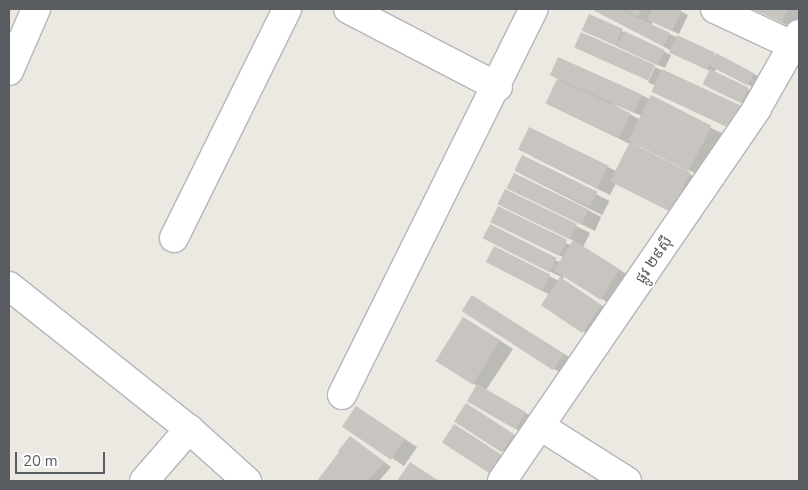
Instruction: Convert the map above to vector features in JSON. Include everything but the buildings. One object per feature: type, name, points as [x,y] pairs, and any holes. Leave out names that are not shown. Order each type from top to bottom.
[{"type":"street","points":[[9,70],[36,9]]},
{"type":"street","points":[[174,238],[287,9]]},
{"type":"street","points":[[348,9],[498,87]]},
{"type":"street","points":[[342,395],[498,87],[534,9]]},
{"type":"street","points":[[715,9],[796,40]]},
{"type":"street","name":"ផ្លូវ ២៩ស៊ី","points":[[502,481],[757,108],[796,40]]},
{"type":"street","points":[[9,286],[189,429],[247,481]]},
{"type":"street","points":[[540,426],[627,481]]},
{"type":"street","points":[[144,481],[189,429]]}]
